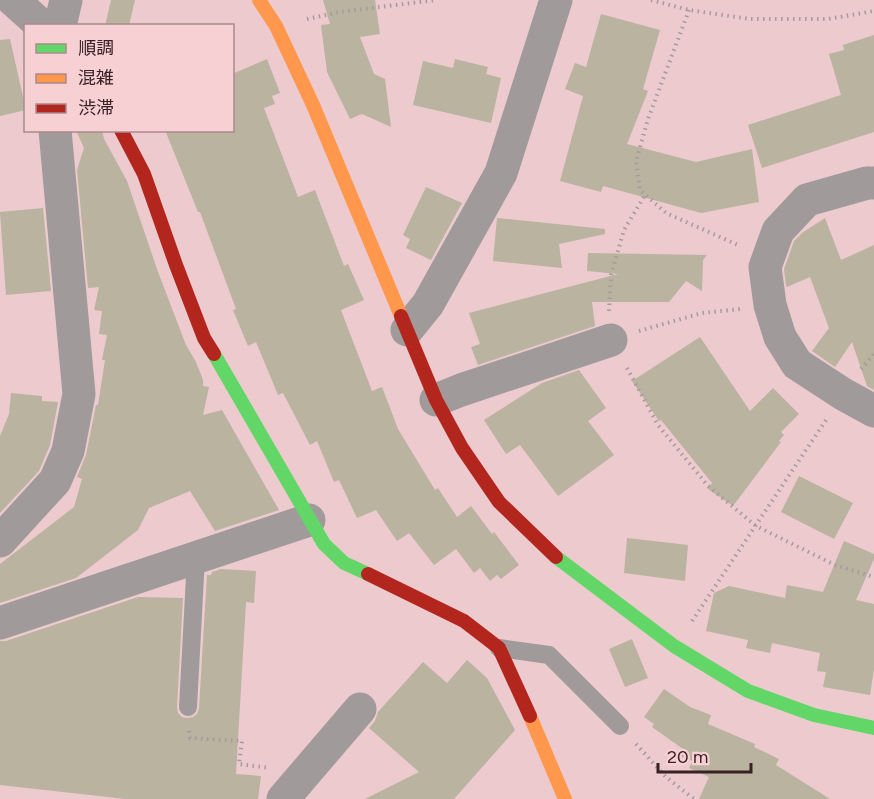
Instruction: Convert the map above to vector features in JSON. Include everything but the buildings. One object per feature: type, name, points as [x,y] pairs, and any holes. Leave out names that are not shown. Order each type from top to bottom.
[{"type":"street","points":[[13,0],[40,24]]},
{"type":"street","points":[[60,24],[66,0]]},
{"type":"street","points":[[259,0],[276,26],[313,105],[436,399],[462,448],[499,502],[562,563],[674,646],[748,692],[814,716],[874,728]]},
{"type":"street","points":[[406,330],[428,304],[501,173],[556,0]]},
{"type":"street","points":[[0,541],[56,481],[68,451],[79,394],[55,132]]},
{"type":"street","points":[[122,132],[144,174],[204,338],[324,544],[344,563],[464,621],[499,648],[519,689],[565,799]]},
{"type":"street","points":[[874,183],[807,200],[778,231],[765,267],[770,305],[780,337],[797,364],[874,411]]},
{"type":"street","points":[[436,399],[611,339]]},
{"type":"street","points":[[0,623],[309,520]]},
{"type":"street","points":[[283,799],[360,708]]},
{"type":"lane","points":[[188,707],[196,558]]},
{"type":"lane","points":[[499,648],[549,655],[620,726]]},
{"type":"path","points":[[276,26],[340,12],[436,0]]},
{"type":"path","points":[[651,0],[689,10],[761,19],[828,19],[874,11]]},
{"type":"path","points":[[689,10],[648,119],[636,161],[640,190],[666,213],[768,258]]},
{"type":"path","points":[[645,195],[624,230],[612,274],[608,313],[611,339],[658,425],[708,486],[756,526],[835,565],[874,577]]},
{"type":"path","points":[[611,339],[702,313],[770,305]]},
{"type":"path","points":[[674,646],[843,394],[874,354]]},
{"type":"path","points":[[188,707],[190,738],[242,741],[239,764],[306,772]]},
{"type":"path","points":[[620,726],[666,777],[694,799]]},
{"type":"traffic: fast","points":[[214,354],[324,544],[344,563],[368,574]]},
{"type":"traffic: fast","points":[[556,557],[674,646],[748,691],[814,715],[874,728]]},
{"type":"traffic: slow","points":[[259,0],[276,26],[313,105],[401,316]]},
{"type":"traffic: slow","points":[[530,716],[565,799]]},
{"type":"traffic: jam","points":[[122,132],[144,174],[204,338],[214,354]]},
{"type":"traffic: jam","points":[[401,316],[436,400],[462,448],[499,502],[556,557]]},
{"type":"traffic: jam","points":[[368,574],[464,621],[499,648],[530,716]]}]
